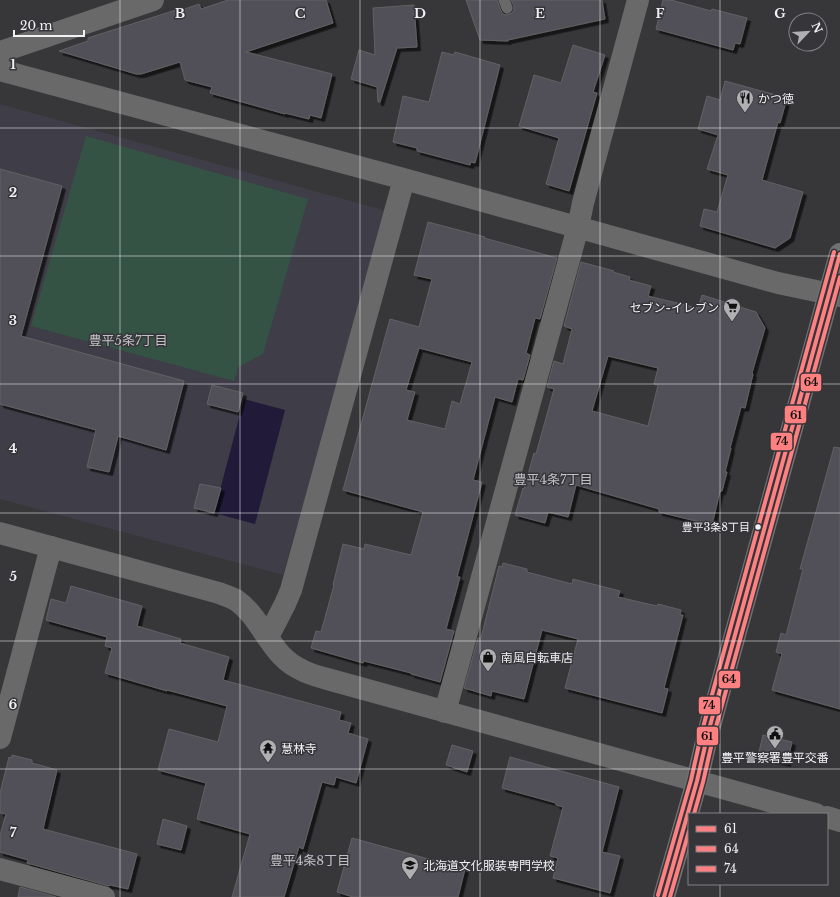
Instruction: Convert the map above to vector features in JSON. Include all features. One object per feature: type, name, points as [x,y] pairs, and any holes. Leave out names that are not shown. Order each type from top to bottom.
[{"type":"highway","points":[[664,897],[697,781],[708,733],[835,295],[840,254]]},
{"type":"street","points":[[0,52],[153,0]]},
{"type":"street","points":[[444,712],[578,227],[583,203],[638,0]]},
{"type":"street","points":[[0,70],[578,227],[778,283],[835,295]]},
{"type":"street","points":[[268,637],[291,590],[404,180]]},
{"type":"street","points":[[0,533],[224,595],[235,600],[248,610],[281,655],[305,672],[444,712],[812,813]]},
{"type":"street","points":[[0,738],[51,547]]},
{"type":"street","points":[[828,817],[840,821]]},
{"type":"street","points":[[0,869],[104,897]]},
{"type":"shaded area","points":[[0,104],[387,211],[283,575],[0,499]]},
{"type":"shaded area","points":[[244,399],[285,410],[255,524],[214,513]]},
{"type":"green space","points":[[86,136],[308,199],[263,354],[238,367],[234,381],[31,326]]},
{"type":"building","points":[[228,0],[326,0],[333,23],[246,52],[332,74],[321,118],[310,115],[309,119],[285,114],[210,93],[212,87],[185,80],[180,62],[141,74],[136,74],[59,51],[88,41],[88,38],[179,9],[179,11],[199,4],[201,9]]},
{"type":"building","points":[[466,0],[497,0],[501,11],[506,15],[512,13],[514,10],[511,0],[602,0],[605,19],[508,41],[480,40]]},
{"type":"building","points":[[663,0],[671,0],[711,11],[712,9],[747,18],[740,44],[735,43],[733,50],[656,29]]},
{"type":"building","points":[[414,5],[417,47],[397,48],[380,102],[378,102],[377,87],[351,79],[359,50],[375,55],[373,8]]},
{"type":"building","points":[[573,45],[605,55],[593,92],[597,93],[569,191],[546,184],[559,138],[519,126],[534,75],[561,83]]},
{"type":"building","points":[[442,52],[454,55],[455,52],[500,65],[475,163],[471,162],[470,165],[417,151],[417,148],[393,142],[403,96],[429,102]]},
{"type":"building","points":[[725,81],[787,98],[780,123],[778,122],[762,180],[803,192],[790,238],[775,248],[700,226],[704,209],[717,212],[728,175],[707,169],[718,135],[698,129],[707,96],[720,100]]},
{"type":"building","points":[[0,169],[62,186],[21,336],[184,381],[166,450],[118,436],[109,472],[87,467],[96,430],[0,404]]},
{"type":"building","points":[[428,222],[557,258],[540,319],[535,318],[526,353],[530,355],[523,380],[518,379],[512,402],[495,397],[473,480],[482,482],[457,577],[460,577],[446,629],[454,631],[440,682],[411,673],[364,661],[363,663],[311,648],[316,631],[321,632],[334,585],[343,544],[364,549],[365,544],[411,555],[423,512],[343,490],[390,319],[419,327],[432,279],[414,275]],"holes":[[[419,348],[472,362],[460,404],[452,401],[445,429],[407,420],[415,392],[406,390]]]},
{"type":"building","points":[[581,262],[614,271],[613,272],[630,277],[629,280],[651,286],[648,296],[698,308],[702,295],[756,312],[765,328],[752,373],[745,408],[741,407],[730,448],[725,472],[727,472],[722,491],[720,491],[712,525],[659,512],[659,509],[576,485],[568,517],[548,512],[545,523],[515,515],[534,453],[536,454],[554,389],[547,387],[554,361],[563,364],[572,329],[564,326]],"holes":[[[608,356],[658,368],[654,384],[658,385],[648,426],[592,411]]]},
{"type":"building","points":[[212,385],[243,393],[238,412],[207,404]]},
{"type":"building","points":[[834,447],[840,448],[840,709],[772,690],[782,654],[776,652],[781,633],[786,635],[803,569],[800,569]]},
{"type":"building","points":[[200,484],[221,488],[214,513],[194,508]]},
{"type":"building","points":[[503,563],[527,569],[527,572],[572,584],[573,579],[620,591],[618,597],[657,606],[658,604],[681,610],[680,615],[683,615],[664,688],[668,689],[662,713],[565,688],[578,639],[542,630],[524,699],[492,691],[491,696],[464,688],[478,638],[481,638],[499,566],[502,567]]},
{"type":"building","points":[[71,586],[142,606],[137,626],[181,639],[180,643],[229,657],[223,680],[341,712],[339,720],[351,723],[348,733],[368,739],[356,783],[336,777],[334,785],[322,782],[303,849],[299,847],[284,897],[232,897],[250,834],[197,819],[206,783],[158,770],[169,729],[218,742],[227,706],[105,673],[112,648],[105,646],[107,637],[46,620],[51,599],[66,603]]},
{"type":"building","name":"豊平警察署豊平交番","points":[[763,735],[792,742],[787,763],[758,756]]},
{"type":"building","points":[[452,745],[473,751],[467,772],[446,765]]},
{"type":"building","points":[[12,755],[32,760],[32,763],[57,770],[43,829],[137,854],[128,889],[109,886],[27,863],[28,860],[0,852],[0,835],[6,814],[0,813],[0,793],[9,757],[12,758]]},
{"type":"building","points":[[510,757],[619,787],[602,852],[620,856],[610,893],[553,878],[558,858],[550,856],[563,807],[556,805],[556,803],[502,788]]},
{"type":"building","points":[[163,819],[187,826],[181,850],[157,844]]},
{"type":"building","points":[[352,838],[465,869],[458,897],[353,897],[337,892]]},
{"type":"building","points":[[20,887],[56,897],[18,897]]},
{"type":"transit line","name":"74","points":[[658,895],[691,780],[702,731],[834,252]]},
{"type":"transit line","name":"61","points":[[664,897],[697,781],[708,733],[840,254]]},
{"type":"transit line","name":"64","points":[[694,813],[714,734],[840,277]]},
{"type":"transit line","name":"64","points":[[670,897],[688,834]]},
{"type":"place","name":"かつ徳","points":[[745,113]]},
{"type":"place","name":"セブン-イレブン","points":[[732,322]]},
{"type":"place","name":"豊平3条8丁目","points":[[758,527]]},
{"type":"place","name":"南風自転車店","points":[[488,672]]},
{"type":"place","name":"豊平警察署豊平交番","points":[[775,749]]},
{"type":"place","name":"慧林寺","points":[[268,763]]},
{"type":"place","name":"北海道文化服装専門学校","points":[[410,880]]},
{"type":"district","name":"豊平5条7丁目","points":[[128,340]]},
{"type":"district","name":"豊平4条7丁目","points":[[553,479]]},
{"type":"district","name":"豊平4条8丁目","points":[[310,860]]}]
